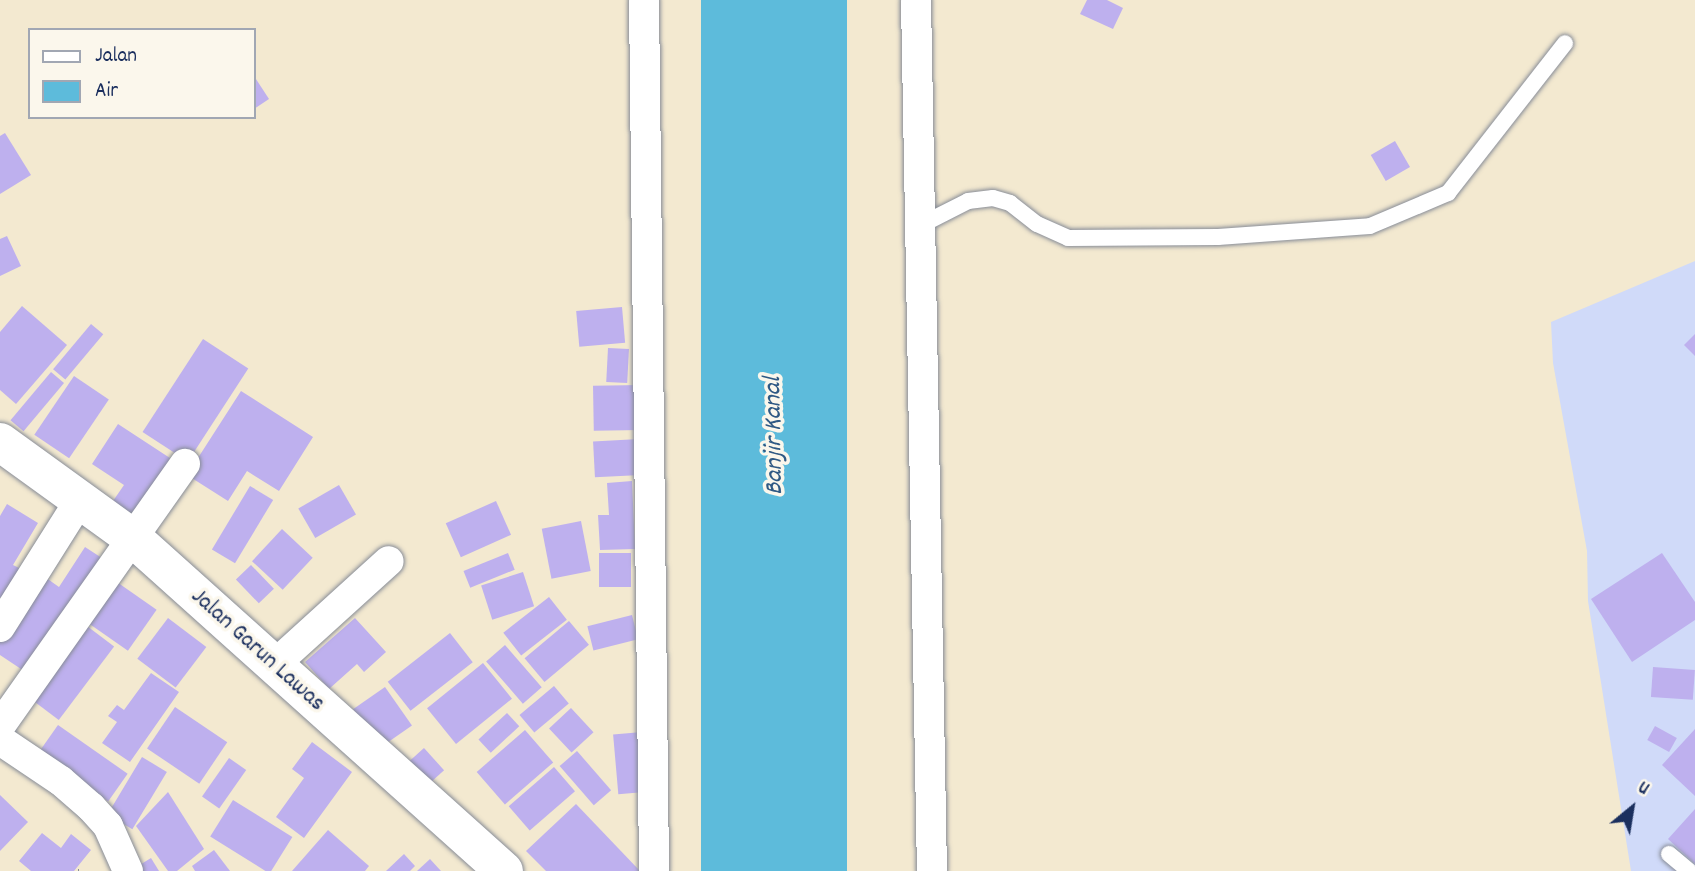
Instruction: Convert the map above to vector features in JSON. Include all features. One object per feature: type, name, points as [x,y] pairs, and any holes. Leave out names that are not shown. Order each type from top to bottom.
[{"type":"main road","name":"Jalan Garun Lawas","points":[[0,442],[134,539],[504,871]]},
{"type":"street","points":[[644,0],[654,871]]},
{"type":"street","points":[[916,0],[932,871]]},
{"type":"street","points":[[0,726],[185,464]]},
{"type":"street","points":[[0,626],[80,500]]},
{"type":"street","points":[[273,666],[389,561]]},
{"type":"street","points":[[0,740],[61,781],[91,807],[108,826],[128,871]]},
{"type":"lane","points":[[919,226],[968,201],[993,198],[1010,203],[1037,224],[1068,238],[1217,237],[1370,226],[1448,193],[1565,43]]},
{"type":"lane","points":[[1669,854],[1689,871]]},
{"type":"shaded area","points":[[1695,261],[1695,871],[1631,871],[1588,601],[1587,551],[1553,363],[1551,322]]},
{"type":"water","name":"Banjir Kanal","points":[[701,0],[847,0],[847,871],[701,871]]},
{"type":"building","points":[[1087,0],[1107,0],[1123,8],[1113,29],[1080,14]]},
{"type":"building","points":[[256,79],[269,99],[256,108]]},
{"type":"building","points":[[5,133],[31,175],[0,194],[0,136]]},
{"type":"building","points":[[1395,141],[1410,167],[1386,181],[1371,155]]},
{"type":"building","points":[[7,236],[21,266],[0,276],[0,239]]},
{"type":"building","points":[[22,306],[67,345],[16,404],[0,390],[0,332]]},
{"type":"building","points":[[622,307],[625,343],[579,347],[576,311]]},
{"type":"building","points":[[91,324],[103,334],[65,379],[53,369]]},
{"type":"building","points":[[1695,334],[1695,356],[1684,345]]},
{"type":"building","points":[[203,339],[248,368],[188,462],[143,432]]},
{"type":"building","points":[[608,348],[629,349],[627,383],[606,382]]},
{"type":"building","points":[[51,372],[64,383],[24,431],[11,420]]},
{"type":"building","points":[[74,376],[109,399],[69,458],[34,435]]},
{"type":"building","points":[[641,385],[642,430],[594,431],[593,386]]},
{"type":"building","points":[[241,391],[313,437],[279,491],[247,471],[228,501],[187,475]]},
{"type":"building","points":[[118,424],[173,460],[135,516],[113,501],[124,485],[92,464]]},
{"type":"building","points":[[639,439],[641,475],[595,477],[593,441]]},
{"type":"building","points":[[632,481],[635,549],[600,550],[598,515],[609,515],[607,483]]},
{"type":"building","points":[[339,485],[356,514],[315,538],[298,508]]},
{"type":"building","points":[[250,486],[273,500],[235,563],[212,549]]},
{"type":"building","points":[[496,501],[511,535],[461,557],[446,523]]},
{"type":"building","points":[[7,504],[38,523],[13,565],[21,569],[4,599],[0,597],[0,516]]},
{"type":"building","points":[[581,521],[591,571],[551,579],[542,529]]},
{"type":"building","points":[[282,529],[313,558],[283,590],[252,561]]},
{"type":"building","points":[[85,547],[108,562],[33,677],[0,655],[0,639],[42,575],[59,587]]},
{"type":"building","points":[[508,553],[515,570],[470,588],[463,571]]},
{"type":"building","points":[[599,553],[631,553],[631,587],[599,587]]},
{"type":"building","points":[[1662,553],[1695,602],[1695,620],[1632,662],[1591,599]]},
{"type":"building","points":[[251,565],[274,589],[259,603],[236,580]]},
{"type":"building","points":[[523,572],[534,606],[492,620],[481,586]]},
{"type":"building","points":[[114,580],[157,610],[128,651],[85,621]]},
{"type":"building","points":[[549,597],[567,620],[521,656],[503,633]]},
{"type":"building","points":[[632,615],[638,639],[593,650],[587,626]]},
{"type":"building","points":[[168,618],[206,647],[176,688],[137,659]]},
{"type":"building","points":[[355,618],[386,652],[364,672],[357,664],[329,689],[305,662]]},
{"type":"building","points":[[79,620],[114,646],[59,720],[24,693]]},
{"type":"building","points":[[569,621],[589,645],[544,682],[525,658]]},
{"type":"building","points":[[450,633],[473,662],[411,711],[388,682]]},
{"type":"building","points":[[505,645],[542,687],[523,704],[486,661]]},
{"type":"building","points":[[483,663],[512,699],[456,744],[427,708]]},
{"type":"building","points":[[1653,667],[1695,670],[1693,700],[1651,697]]},
{"type":"building","points":[[151,673],[179,692],[130,762],[102,743],[117,722],[108,716],[117,705],[124,710]]},
{"type":"building","points":[[554,686],[569,704],[534,733],[520,715]]},
{"type":"building","points":[[385,687],[412,726],[380,748],[353,709]]},
{"type":"building","points":[[175,707],[227,742],[199,784],[147,748]]},
{"type":"building","points":[[571,708],[594,732],[572,753],[549,728]]},
{"type":"building","points":[[507,713],[519,726],[491,753],[478,740]]},
{"type":"building","points":[[58,725],[128,774],[108,802],[38,753]]},
{"type":"building","points":[[1655,726],[1677,738],[1669,752],[1647,740]]},
{"type":"building","points":[[1695,729],[1695,796],[1662,765]]},
{"type":"building","points":[[525,730],[553,762],[505,804],[477,772]]},
{"type":"building","points":[[642,732],[647,792],[618,794],[613,735]]},
{"type":"building","points":[[312,742],[352,772],[304,838],[276,817],[304,778],[292,769]]},
{"type":"building","points":[[424,748],[444,770],[423,789],[403,767]]},
{"type":"building","points":[[577,751],[611,790],[594,805],[560,766]]},
{"type":"building","points":[[142,757],[167,772],[132,829],[107,814]]},
{"type":"building","points":[[229,758],[246,770],[219,809],[202,797]]},
{"type":"building","points":[[554,767],[575,791],[530,831],[509,806]]},
{"type":"building","points":[[168,792],[204,849],[177,871],[168,871],[136,826]]},
{"type":"building","points":[[0,795],[28,822],[0,851]]},
{"type":"building","points":[[233,800],[292,837],[271,871],[265,871],[210,836]]},
{"type":"building","points":[[576,804],[640,871],[546,871],[526,851]]},
{"type":"building","points":[[1695,809],[1695,864],[1668,839]]},
{"type":"building","points":[[328,830],[369,866],[365,871],[292,871]]},
{"type":"building","points":[[42,833],[61,848],[71,834],[91,850],[74,871],[31,871],[19,861]]},
{"type":"building","points":[[214,850],[230,871],[195,871],[192,866]]},
{"type":"building","points":[[404,854],[415,866],[410,871],[386,871]]},
{"type":"building","points":[[151,858],[159,871],[141,871],[138,866]]},
{"type":"building","points":[[430,859],[441,871],[417,871]]}]
